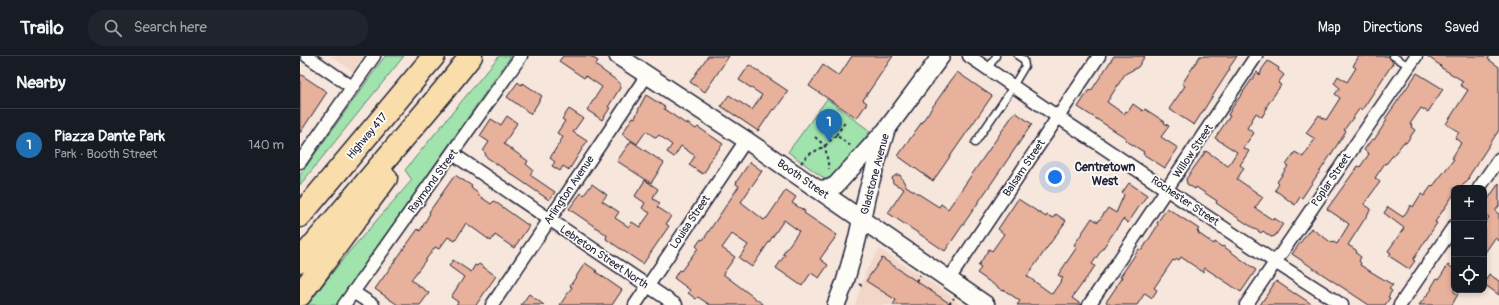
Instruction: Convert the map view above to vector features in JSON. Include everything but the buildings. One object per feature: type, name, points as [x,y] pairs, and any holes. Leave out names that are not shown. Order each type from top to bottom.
[{"type":"highway","name":"Highway 417","points":[[304,210],[434,56]]},
{"type":"highway","points":[[300,261],[444,90],[470,56]]},
{"type":"highway","points":[[300,295],[377,192],[444,90]]},
{"type":"main road","name":"Booth Street","points":[[618,56],[746,140],[986,305]]},
{"type":"main road","name":"Gladstone Avenue","points":[[836,305],[845,282],[862,220],[866,194],[886,130],[941,56]]},
{"type":"main road","points":[[817,189],[828,189],[836,185],[886,130]]},
{"type":"street","points":[[307,56],[352,87]]},
{"type":"street","points":[[300,162],[374,56]]},
{"type":"street","name":"Raymond Street","points":[[344,305],[522,56]]},
{"type":"street","name":"Rochester Street","points":[[969,56],[1275,262],[1342,305]]},
{"type":"street","name":"Balsam Street","points":[[949,279],[1099,56]]},
{"type":"street","name":"Willow Street","points":[[1090,305],[1256,56]]},
{"type":"street","name":"Poplar Street","points":[[1246,305],[1416,56]]},
{"type":"street","name":"Arlington Avenue","points":[[492,305],[647,75]]},
{"type":"street","name":"Louisa Street","points":[[635,305],[746,140]]},
{"type":"street","name":"Lebreton Street North","points":[[452,154],[676,305]]},
{"type":"street","points":[[1481,185],[1499,159]]},
{"type":"street","points":[[1400,305],[1451,230]]},
{"type":"street","points":[[353,292],[373,305]]},
{"type":"lane","points":[[988,68],[996,56]]},
{"type":"lane","points":[[975,143],[1025,66],[1024,60],[1018,56]]},
{"type":"lane","points":[[1393,56],[1409,66]]},
{"type":"path","points":[[798,167],[808,155],[825,146],[836,135],[846,121]]},
{"type":"path","points":[[836,135],[853,147]]},
{"type":"path","points":[[815,137],[825,146],[829,169]]},
{"type":"path","points":[[916,281],[920,274]]},
{"type":"path","points":[[859,284],[864,287]]},
{"type":"path","points":[[950,304],[954,297]]},
{"type":"shaded area","points":[[331,56],[363,56],[353,71]]},
{"type":"shaded area","points":[[880,249],[951,296],[960,305],[855,305],[867,269]]},
{"type":"green space","points":[[385,56],[404,56],[300,185],[300,175]]},
{"type":"green space","points":[[499,56],[511,56],[336,305],[307,305],[348,253],[412,180],[405,170]]},
{"type":"green space","points":[[827,99],[870,131],[832,184],[788,152]]},
{"type":"place","name":"Piazza Dante Park","points":[[829,142]]},
{"type":"district","name":"Centretown West","points":[[1105,174]]}]
